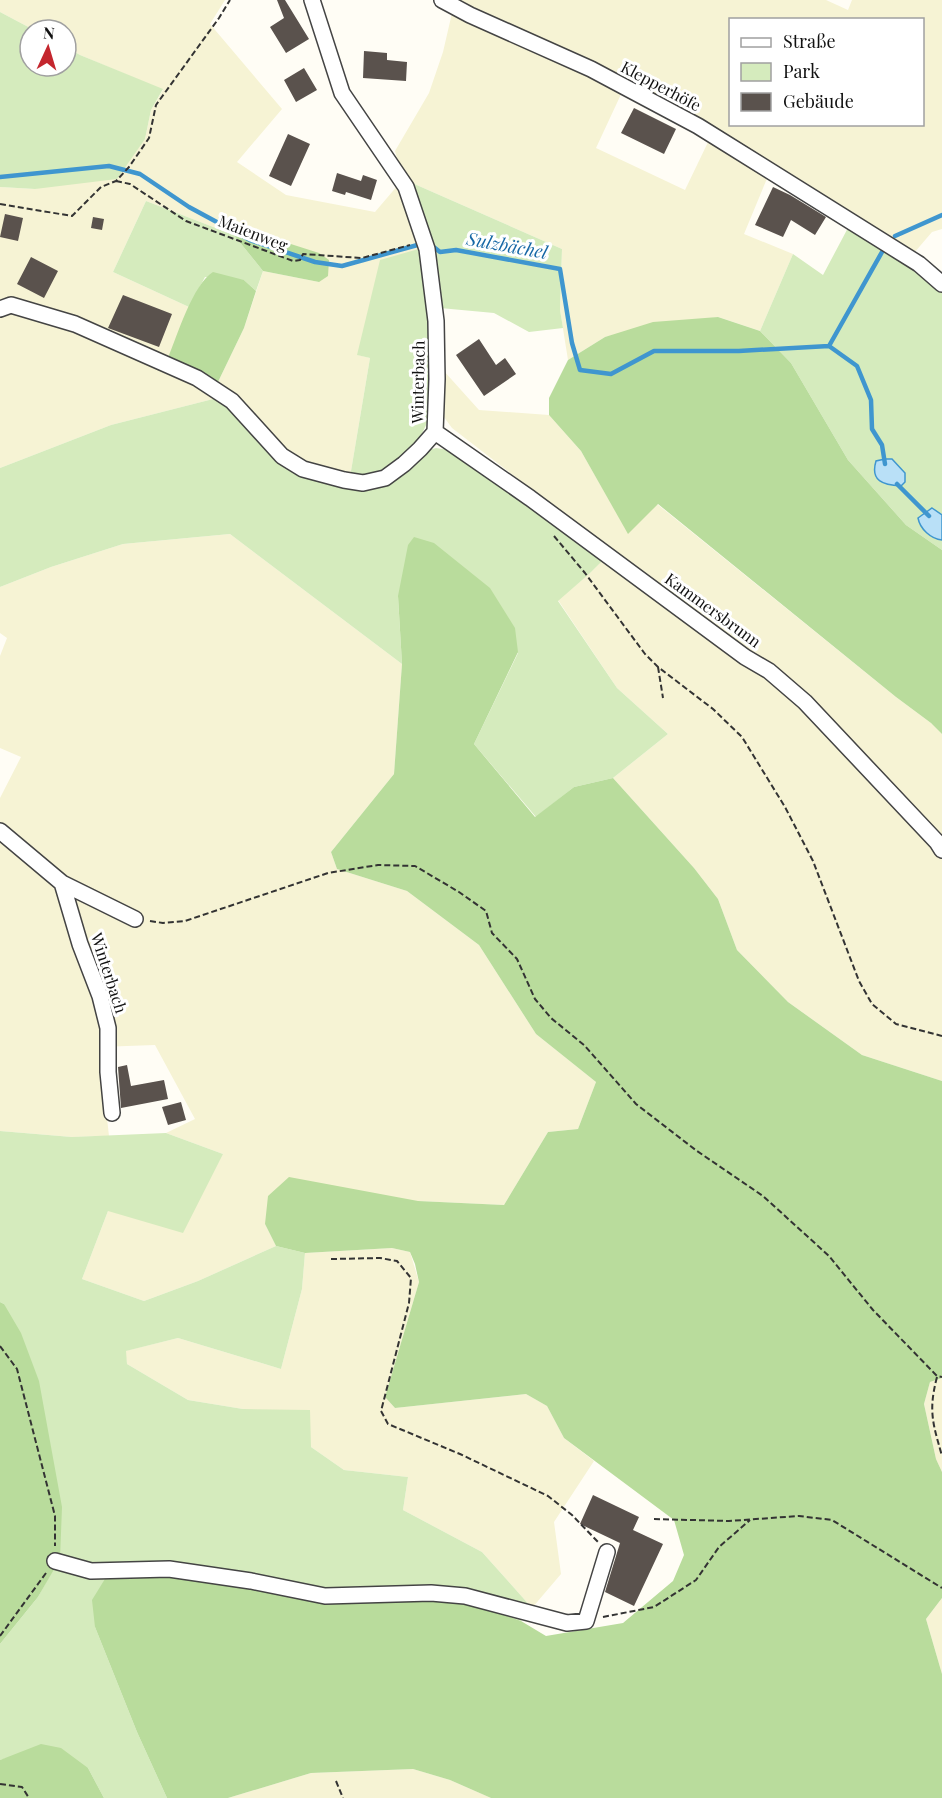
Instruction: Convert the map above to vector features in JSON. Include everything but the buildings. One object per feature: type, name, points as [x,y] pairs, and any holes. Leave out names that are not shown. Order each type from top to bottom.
[{"type":"street","name":"Winterbach","points":[[0,309],[11,305],[75,324],[196,378],[232,401],[282,456],[303,470],[363,483],[385,478],[404,465],[435,432],[436,321],[425,244],[406,187],[342,93],[312,0]]},
{"type":"street","name":"Klepperhöfe","points":[[442,0],[470,15],[591,69],[698,126],[919,264],[942,284]]},
{"type":"street","name":"Kammersbrunn","points":[[435,432],[531,498],[745,657],[770,671],[805,702],[942,850]]},
{"type":"street","name":"Winterbach","points":[[0,831],[62,883],[135,919]]},
{"type":"street","name":"Winterbach","points":[[62,883],[80,944],[100,996],[108,1028],[108,1072],[112,1113]]},
{"type":"street","points":[[55,1561],[91,1571],[169,1569],[251,1581],[325,1596],[431,1593],[465,1596],[567,1623],[586,1621],[607,1552]]},
{"type":"path","points":[[0,204],[72,216],[101,187],[116,181],[124,174],[149,138],[156,105],[230,0]]},
{"type":"path","name":"Maienweg","points":[[116,181],[130,184],[186,221],[293,261],[300,260],[303,254],[362,258],[425,244]]},
{"type":"path","points":[[550,530],[645,654],[658,667],[713,709],[742,737],[785,807],[813,861],[859,981],[872,1004],[896,1024],[942,1036]]},
{"type":"path","points":[[658,667],[663,698]]},
{"type":"path","points":[[135,919],[163,923],[185,921],[328,873],[378,865],[415,866],[486,911],[492,933],[517,960],[535,999],[551,1018],[584,1045],[636,1104],[697,1151],[763,1196],[828,1256],[873,1310],[937,1376],[942,1377]]},
{"type":"path","points":[[331,1259],[380,1258],[397,1261],[411,1278],[410,1303],[381,1411],[388,1424],[460,1454],[548,1496],[572,1515],[607,1552]]},
{"type":"path","points":[[0,1346],[17,1369],[55,1516],[55,1561],[0,1636]]},
{"type":"path","points":[[937,1376],[932,1396],[932,1419],[942,1456]]},
{"type":"path","points":[[654,1519],[729,1521],[799,1516],[832,1520],[942,1588]]},
{"type":"path","points":[[586,1621],[654,1607],[696,1580],[719,1547],[750,1520]]},
{"type":"path","points":[[336,1781],[343,1798]]},
{"type":"path","points":[[0,1784],[22,1787],[30,1798]]},
{"type":"shaded area","points":[[0,0],[225,0],[210,24],[282,109],[237,162],[286,195],[375,212],[398,185],[422,248],[358,355],[370,358],[350,477],[297,459],[272,440],[217,384],[244,328],[263,271],[319,282],[247,230],[234,235],[146,201],[113,272],[189,307],[165,368],[217,398],[111,425],[0,468],[0,187],[35,189],[145,139],[151,110],[163,90],[78,54],[78,18],[18,18],[18,22],[0,12]]},
{"type":"shaded area","points":[[450,0],[826,0],[848,10],[852,0],[942,0],[942,229],[932,232],[914,253],[775,166]]},
{"type":"shaded area","points":[[452,13],[623,90],[596,148],[685,190],[710,138],[768,176],[744,234],[793,254],[760,331],[718,317],[605,337],[568,360],[560,310],[562,249],[403,179],[395,151],[429,93],[443,52]]},
{"type":"shaded area","points":[[443,370],[479,410],[549,415],[581,451],[628,533],[657,504],[942,734],[942,1081],[862,1055],[788,1002],[737,950],[718,899],[694,868],[613,778],[668,734],[617,688],[558,600],[589,574],[611,551],[452,428],[441,413]]},
{"type":"shaded area","points":[[230,534],[402,664],[394,774],[331,852],[337,869],[407,891],[479,945],[536,1034],[596,1082],[578,1129],[548,1132],[504,1205],[418,1201],[265,1224],[276,1246],[198,1281],[144,1301],[82,1279],[108,1211],[223,1154],[166,1133],[195,1119],[155,1045],[99,1047],[109,1136],[72,1137],[0,1131],[0,798],[21,757],[0,748],[0,656],[7,638],[0,633],[0,587],[51,567],[123,544]]},
{"type":"shaded area","points":[[392,1248],[410,1252],[419,1282],[385,1397],[395,1408],[526,1394],[547,1406],[564,1438],[594,1461],[554,1522],[561,1574],[532,1608],[482,1552],[403,1510],[408,1477],[344,1470],[311,1447],[243,1409],[188,1400],[127,1364],[125,1351],[178,1338],[281,1369],[302,1289],[305,1253]]},
{"type":"shaded area","points":[[942,1378],[942,1472],[936,1459],[924,1404],[930,1382]]},
{"type":"shaded area","points":[[942,1598],[942,1674],[926,1619]]},
{"type":"shaded area","points":[[413,1769],[450,1780],[491,1798],[228,1798],[311,1773]]},
{"type":"green space","points":[[0,12],[18,22],[18,78],[78,78],[78,54],[163,89],[151,110],[145,139],[117,179],[35,189],[0,187]]},
{"type":"green space","points":[[403,179],[562,249],[560,310],[563,328],[529,332],[494,313],[440,308]]},
{"type":"green space","points":[[146,201],[234,235],[263,271],[256,291],[244,280],[205,277],[189,307],[113,272]]},
{"type":"green space","points":[[849,226],[907,261],[942,289],[942,550],[906,525],[848,460],[791,363],[760,331],[793,254],[823,275]]},
{"type":"green space","points":[[247,230],[319,253],[329,260],[328,276],[319,282],[263,271],[234,235]]},
{"type":"green space","points":[[422,248],[432,322],[428,421],[417,444],[385,473],[366,478],[350,477],[370,358],[357,355],[380,260]]},
{"type":"green space","points":[[213,272],[244,280],[256,291],[244,328],[217,384],[168,358],[192,299],[206,278]]},
{"type":"green space","points":[[718,317],[760,331],[791,363],[848,460],[906,525],[942,550],[942,734],[658,504],[628,534],[581,451],[549,415],[549,398],[568,360],[605,337],[653,322]]},
{"type":"green space","points":[[217,398],[279,460],[383,485],[402,476],[429,450],[436,448],[449,450],[515,492],[602,561],[558,601],[617,688],[668,734],[613,778],[574,787],[536,817],[474,744],[518,653],[398,597],[402,664],[230,534],[123,544],[51,567],[0,587],[0,468],[111,425]]},
{"type":"green space","points":[[414,537],[434,543],[490,588],[515,628],[518,652],[474,744],[535,817],[574,787],[613,778],[694,868],[718,899],[737,950],[788,1002],[862,1055],[942,1081],[942,1378],[930,1382],[924,1404],[936,1459],[942,1472],[942,1598],[926,1619],[942,1674],[942,1798],[491,1798],[450,1780],[413,1769],[311,1773],[228,1798],[167,1798],[137,1732],[95,1627],[92,1600],[108,1574],[133,1568],[238,1582],[327,1602],[459,1598],[521,1621],[546,1636],[623,1623],[673,1581],[684,1555],[674,1520],[564,1438],[547,1406],[526,1394],[395,1408],[385,1397],[419,1282],[410,1252],[392,1248],[305,1253],[276,1246],[265,1224],[268,1196],[289,1177],[418,1201],[504,1205],[548,1132],[578,1129],[596,1082],[536,1034],[479,945],[407,891],[337,869],[331,852],[394,774],[402,664],[398,596],[408,545]]},
{"type":"green space","points":[[0,1131],[72,1137],[166,1133],[223,1154],[183,1233],[108,1211],[82,1279],[144,1301],[198,1281],[276,1246],[305,1253],[302,1289],[281,1369],[178,1338],[126,1351],[127,1364],[188,1400],[243,1409],[310,1410],[311,1447],[344,1470],[408,1477],[403,1510],[482,1552],[532,1608],[521,1621],[459,1598],[95,1627],[137,1732],[167,1798],[104,1798],[88,1768],[7,1758],[0,1760],[0,1644],[38,1597],[59,1559],[4,1304],[0,1302]]},
{"type":"green space","points":[[0,1302],[4,1304],[21,1333],[39,1381],[62,1507],[60,1559],[38,1597],[0,1644]]},
{"type":"green space","points":[[41,1744],[61,1748],[88,1768],[104,1798],[0,1798],[0,1760]]},
{"type":"water","points":[[892,459],[905,473],[905,482],[901,486],[879,481],[875,473],[876,461]]},
{"type":"water","points":[[932,508],[942,515],[942,540],[930,536],[919,522],[918,518]]},
{"type":"waterway","name":"Sulzbächel","points":[[0,177],[109,166],[140,174],[189,207],[250,240],[315,262],[342,266],[421,244]]},
{"type":"waterway","points":[[895,236],[942,215]]},
{"type":"waterway","name":"Sulzbächel","points":[[429,246],[440,252],[456,250],[560,269],[572,343],[580,370],[611,374],[654,351],[739,351],[829,346],[857,366],[871,400],[872,429],[882,445],[885,464]]},
{"type":"waterway","points":[[829,346],[882,252]]},
{"type":"waterway","name":"Sulzbächel","points":[[897,484],[929,516]]}]
